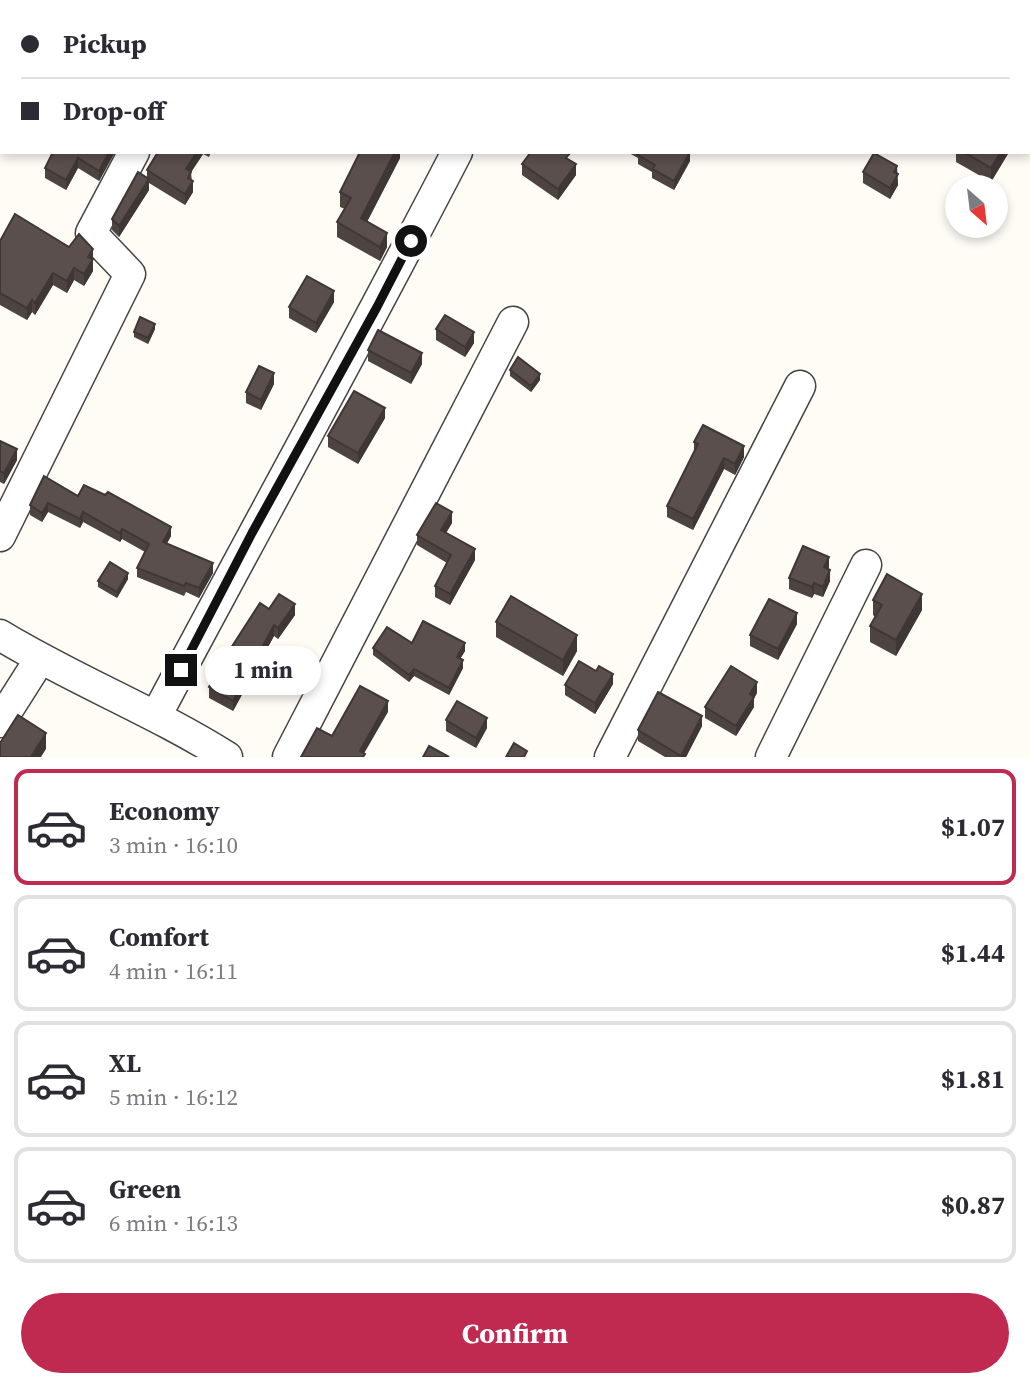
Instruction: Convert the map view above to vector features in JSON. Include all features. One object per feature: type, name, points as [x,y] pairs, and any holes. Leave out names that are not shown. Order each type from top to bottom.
[{"type":"street","points":[[0,536],[130,274],[91,233],[133,154]]},
{"type":"street","points":[[156,716],[252,533],[377,307],[456,154]]},
{"type":"street","points":[[288,757],[513,323]]},
{"type":"street","points":[[610,757],[800,386]]},
{"type":"street","points":[[771,757],[866,565]]},
{"type":"street","points":[[0,635],[40,659],[156,716],[224,756]]},
{"type":"street","points":[[0,722],[40,659]]},
{"type":"building","points":[[52,154],[108,154],[99,171],[78,158],[66,180],[45,168]]},
{"type":"building","points":[[157,154],[196,154],[186,169],[191,172],[188,178],[193,181],[185,194],[147,170]]},
{"type":"building","points":[[359,154],[394,154],[361,218],[387,233],[380,247],[337,222],[351,198],[340,192]]},
{"type":"building","points":[[530,154],[569,154],[566,158],[576,164],[558,189],[522,164]]},
{"type":"building","points":[[689,154],[674,181],[652,169],[655,165],[638,155]]},
{"type":"building","points":[[876,154],[897,166],[894,172],[898,174],[890,188],[863,172]]},
{"type":"building","points":[[967,154],[1000,154],[991,168]]},
{"type":"building","points":[[138,172],[149,179],[119,226],[112,219]]},
{"type":"building","points":[[15,214],[69,247],[79,234],[93,249],[88,257],[93,259],[84,274],[74,268],[67,281],[53,273],[35,303],[32,300],[27,308],[0,293],[0,241]]},
{"type":"building","points":[[307,276],[334,291],[316,323],[289,307]]},
{"type":"building","points":[[445,315],[474,332],[465,347],[436,329]]},
{"type":"building","points":[[140,317],[155,324],[148,338],[134,332]]},
{"type":"building","points":[[378,330],[422,353],[411,373],[368,350]]},
{"type":"building","points":[[518,357],[540,374],[531,386],[510,370]]},
{"type":"building","points":[[259,366],[274,373],[261,400],[246,392]]},
{"type":"building","points":[[354,391],[385,408],[358,453],[328,436]]},
{"type":"building","points":[[703,425],[744,446],[735,464],[724,458],[693,519],[667,506],[698,444],[694,442]]},
{"type":"building","points":[[0,441],[17,449],[4,473],[0,471]]},
{"type":"building","points":[[44,476],[78,496],[84,485],[105,495],[108,492],[171,527],[163,542],[213,563],[199,588],[186,583],[184,586],[137,568],[149,544],[122,529],[120,533],[83,512],[80,519],[48,503],[42,513],[30,505]]},
{"type":"building","points":[[436,503],[452,512],[441,530],[475,549],[450,594],[435,586],[451,555],[417,535]]},
{"type":"building","points":[[803,546],[829,557],[824,567],[830,570],[823,587],[814,583],[812,587],[789,578]]},
{"type":"building","points":[[110,562],[128,573],[117,592],[98,581]]},
{"type":"building","points":[[887,574],[922,594],[896,640],[870,626],[882,605],[873,600]]},
{"type":"building","points":[[279,594],[295,604],[278,628],[274,625],[233,701],[209,687],[221,666],[217,664],[226,649],[229,651],[260,603],[269,609]]},
{"type":"building","points":[[511,596],[577,635],[563,660],[496,622]]},
{"type":"building","points":[[769,599],[797,613],[778,649],[750,635]]},
{"type":"building","points":[[423,621],[465,643],[457,657],[463,660],[449,688],[414,669],[409,675],[373,648],[387,627],[412,643]]},
{"type":"building","points":[[579,661],[596,671],[599,666],[613,674],[595,703],[565,685]]},
{"type":"building","points":[[731,666],[757,682],[750,694],[754,697],[736,726],[705,707]]},
{"type":"building","points":[[360,686],[388,701],[360,751],[365,754],[363,757],[301,757],[317,728],[332,736]]},
{"type":"building","points":[[658,692],[702,716],[681,756],[638,730]]},
{"type":"building","points":[[457,701],[487,718],[476,738],[446,720]]},
{"type":"building","points":[[18,715],[46,733],[31,757],[0,757],[0,743]]},
{"type":"building","points":[[514,743],[527,751],[524,757],[506,757]]},
{"type":"building","points":[[429,746],[449,757],[423,757]]},
{"type":"route","points":[[181,670],[252,533],[411,241]]}]
